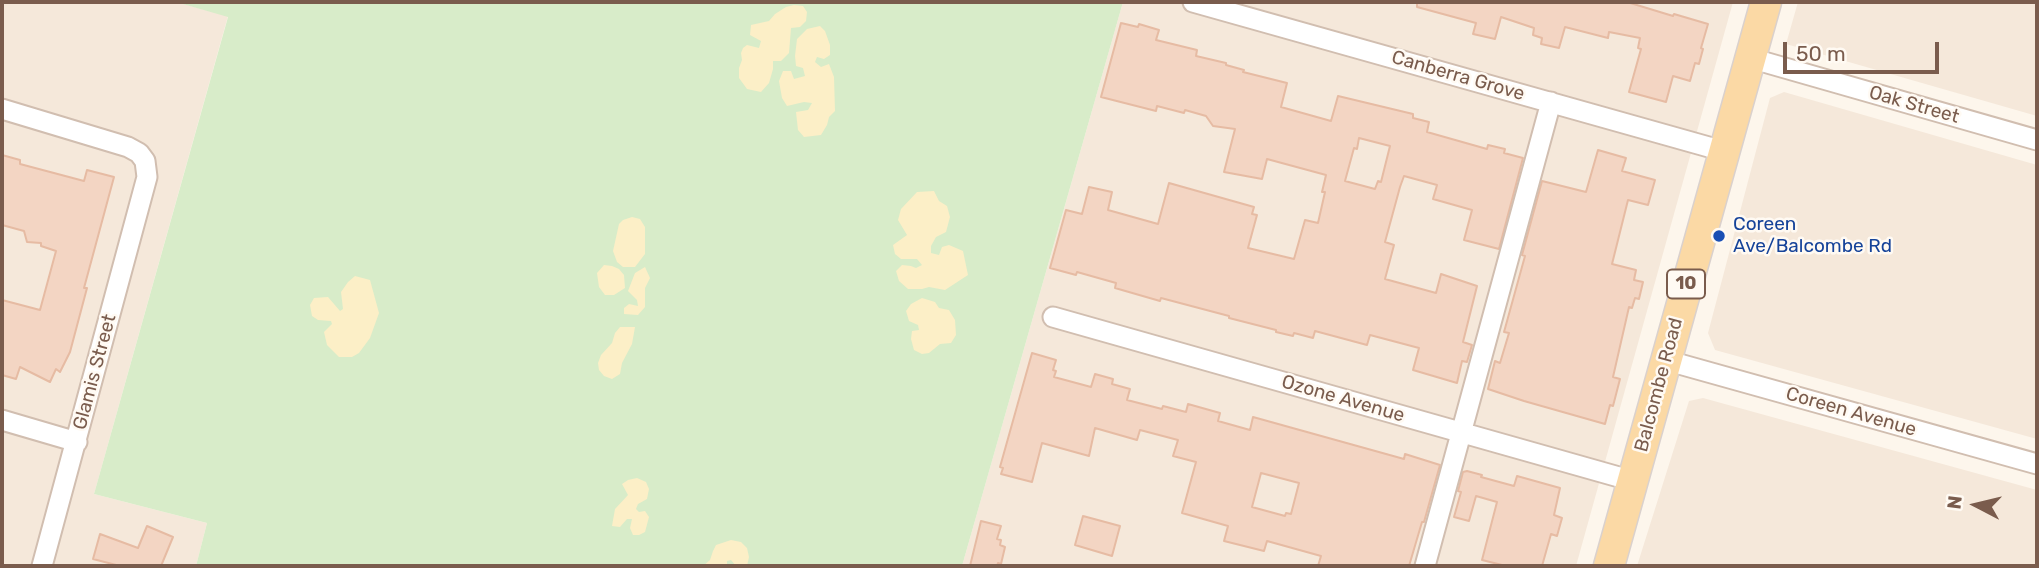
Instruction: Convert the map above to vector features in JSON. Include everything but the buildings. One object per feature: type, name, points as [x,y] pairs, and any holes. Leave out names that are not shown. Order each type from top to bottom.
[{"type":"main road","name":"Balcombe Road","points":[[1609,566],[1766,2]]},
{"type":"street","name":"Canberra Grove","points":[[1193,2],[1723,151]]},
{"type":"street","name":"Oak Street","points":[[1750,58],[2037,140]]},
{"type":"street","points":[[1424,566],[1551,102]]},
{"type":"street","name":"Glamis Street","points":[[2,109],[128,147],[139,153],[145,161],[147,177],[42,566]]},
{"type":"street","name":"Ozone Avenue","points":[[1053,317],[1633,481]]},
{"type":"street","name":"Coreen Avenue","points":[[1665,360],[2037,464]]},
{"type":"street","points":[[2,420],[77,442]]},
{"type":"shaded area","points":[[2,2],[176,2],[228,16],[94,494],[207,523],[196,566],[2,566]]},
{"type":"shaded area","points":[[1123,2],[1733,2],[1576,566],[962,566]]},
{"type":"shaded area","points":[[1798,2],[2037,2],[2037,116],[1786,44]]},
{"type":"shaded area","points":[[1784,92],[2037,165],[2037,439],[1715,350],[1708,333],[1770,98]]},
{"type":"shaded area","points":[[1703,398],[2037,490],[2037,566],[1637,566],[1689,401]]},
{"type":"green space","points":[[176,2],[1123,2],[962,566],[196,566],[207,523],[94,494],[228,17]]},
{"type":"sand","points":[[794,5],[803,6],[807,12],[806,21],[800,27],[791,28],[789,53],[781,61],[773,61],[769,83],[761,92],[747,89],[739,78],[741,53],[747,45],[759,48],[761,41],[750,35],[751,25],[769,21],[775,14]]},
{"type":"sand","points":[[820,26],[830,45],[830,55],[824,59],[817,57],[815,62],[821,67],[829,64],[834,77],[835,111],[829,117],[821,135],[804,137],[798,130],[796,112],[808,110],[812,103],[787,106],[782,98],[779,81],[783,71],[791,71],[794,79],[805,76],[803,68],[796,66],[797,39],[807,29]]},
{"type":"sand","points":[[934,191],[939,201],[947,206],[950,217],[946,232],[936,237],[931,253],[939,255],[942,247],[949,245],[963,251],[968,275],[945,290],[929,287],[908,289],[899,281],[896,271],[902,265],[916,268],[922,265],[917,259],[901,259],[895,254],[893,245],[907,235],[898,220],[901,209],[917,192]]},
{"type":"sand","points":[[632,217],[640,219],[645,227],[645,254],[635,267],[623,267],[617,262],[613,251],[619,224]]},
{"type":"sand","points":[[604,265],[619,269],[624,275],[625,288],[614,295],[605,295],[599,287],[597,273]]},
{"type":"sand","points":[[645,267],[650,278],[645,288],[645,307],[638,315],[624,314],[624,308],[629,304],[638,306],[637,300],[628,291],[635,273]]},
{"type":"sand","points":[[355,276],[370,280],[379,313],[370,338],[359,353],[352,357],[339,357],[327,345],[324,332],[332,324],[331,321],[318,320],[312,316],[310,305],[314,298],[328,297],[340,311],[343,309],[341,292]]},
{"type":"sand","points":[[922,298],[935,302],[939,308],[949,310],[955,320],[956,335],[951,343],[940,344],[929,353],[922,354],[914,350],[911,339],[912,331],[919,330],[918,325],[909,321],[906,311],[911,304]]},
{"type":"sand","points":[[620,327],[635,327],[632,344],[622,363],[620,374],[612,379],[604,376],[598,363]]},
{"type":"sand","points":[[637,478],[646,482],[649,489],[647,499],[638,504],[636,509],[639,512],[645,511],[649,517],[645,532],[633,535],[630,528],[632,519],[627,519],[620,527],[612,526],[615,509],[628,495],[622,484]]},
{"type":"sand","points":[[731,540],[741,542],[747,548],[747,566],[736,566],[731,560],[727,561],[727,566],[703,566],[710,560],[716,545]]},
{"type":"place","name":"Coreen Ave/Balcombe Rd","points":[[1719,236]]}]
